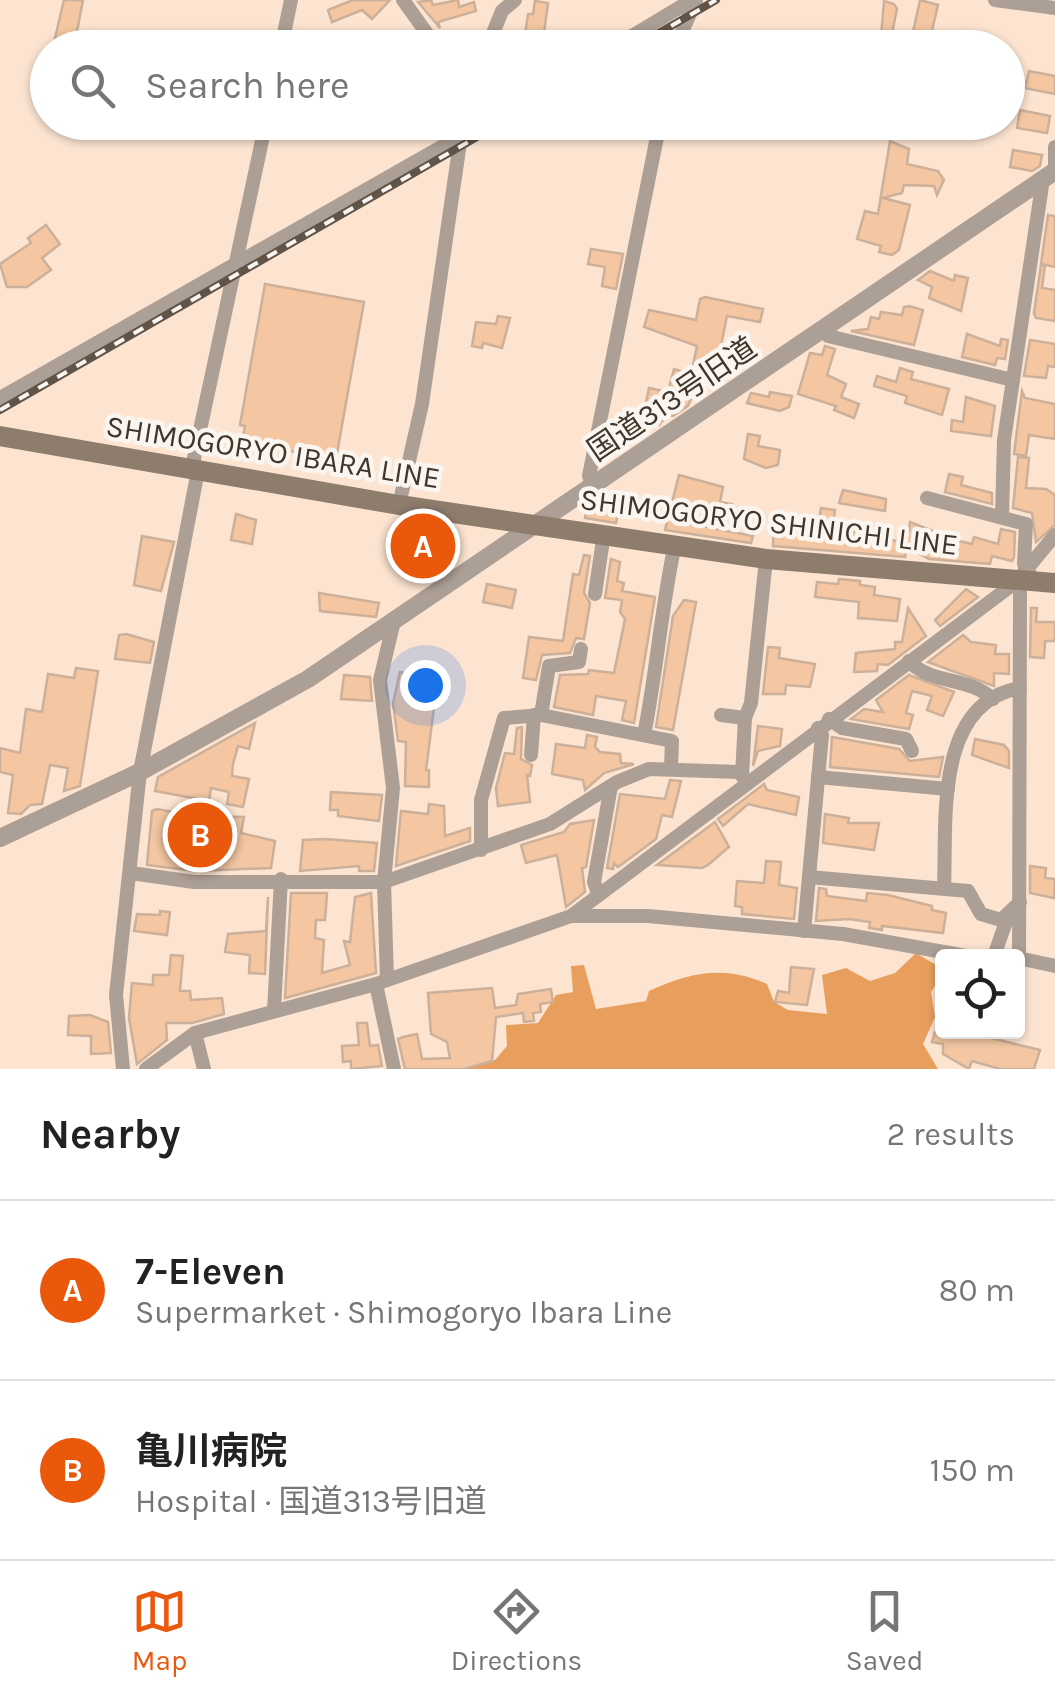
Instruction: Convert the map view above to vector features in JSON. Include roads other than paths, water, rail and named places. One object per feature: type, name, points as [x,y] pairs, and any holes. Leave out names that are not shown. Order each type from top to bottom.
[{"type":"main road","name":"SHIMOGORYO IBARA LINE","points":[[0,436],[398,505],[536,522]]},
{"type":"main road","name":"SHIMOGORYO SHINICHI LINE","points":[[536,522],[766,559],[1033,579]]},
{"type":"street","points":[[285,30],[291,0]]},
{"type":"street","points":[[403,0],[424,30]]},
{"type":"street","points":[[495,30],[502,10],[515,0]]},
{"type":"street","points":[[643,30],[694,0]]},
{"type":"street","points":[[682,30],[694,0]]},
{"type":"street","points":[[994,0],[1055,8]]},
{"type":"street","points":[[123,1069],[116,995],[140,772],[194,470],[262,140]]},
{"type":"street","points":[[0,398],[445,140]]},
{"type":"street","points":[[398,505],[422,404],[461,140]]},
{"type":"street","points":[[593,486],[589,476],[656,140]]},
{"type":"street","points":[[1002,517],[1000,483],[1012,380],[1055,147]]},
{"type":"street","name":"国道313号旧道","points":[[0,838],[140,772],[260,708],[394,621],[1051,173]]},
{"type":"street","points":[[823,330],[828,336],[1012,380]]},
{"type":"street","points":[[926,498],[1026,524],[1033,579],[1020,688],[1018,949]]},
{"type":"street","points":[[595,594],[604,533]]},
{"type":"street","points":[[571,916],[742,776],[1033,579],[1055,535]]},
{"type":"street","points":[[644,735],[661,653],[658,626],[675,544]]},
{"type":"street","points":[[742,776],[744,718],[751,702],[766,559]]},
{"type":"street","points":[[394,621],[380,680],[393,788],[384,882],[381,982],[394,1069]]},
{"type":"street","points":[[531,755],[549,666],[580,662],[581,649]]},
{"type":"street","points":[[908,661],[921,674],[964,682],[992,699]]},
{"type":"street","points":[[944,888],[948,789],[960,732],[992,699],[1020,688]]},
{"type":"street","points":[[481,850],[480,800],[495,758],[501,722],[537,715],[672,741],[671,768]]},
{"type":"street","points":[[720,715],[744,718]]},
{"type":"street","points":[[824,724],[906,739],[912,751]]},
{"type":"street","points":[[804,930],[824,724]]},
{"type":"street","points":[[131,874],[194,882],[384,882],[550,824],[611,786],[649,770],[671,768],[742,776]]},
{"type":"street","points":[[818,777],[948,789]]},
{"type":"street","points":[[598,893],[594,882],[611,786]]},
{"type":"street","points":[[809,877],[968,890],[981,914],[1007,919]]},
{"type":"street","points":[[274,1011],[281,879]]},
{"type":"street","points":[[996,949],[1007,919],[1020,902]]},
{"type":"street","points":[[146,1069],[195,1034],[381,982],[571,916],[648,916],[804,930],[935,951]]},
{"type":"street","points":[[1025,960],[1055,966]]},
{"type":"street","points":[[195,1034],[204,1069]]},
{"type":"railway","points":[[664,30],[716,0]]},
{"type":"railway","points":[[0,410],[472,140]]},
{"type":"place","name":"7-Eleven","points":[[423,546]]},
{"type":"place","name":"亀川病院","points":[[200,835]]}]
